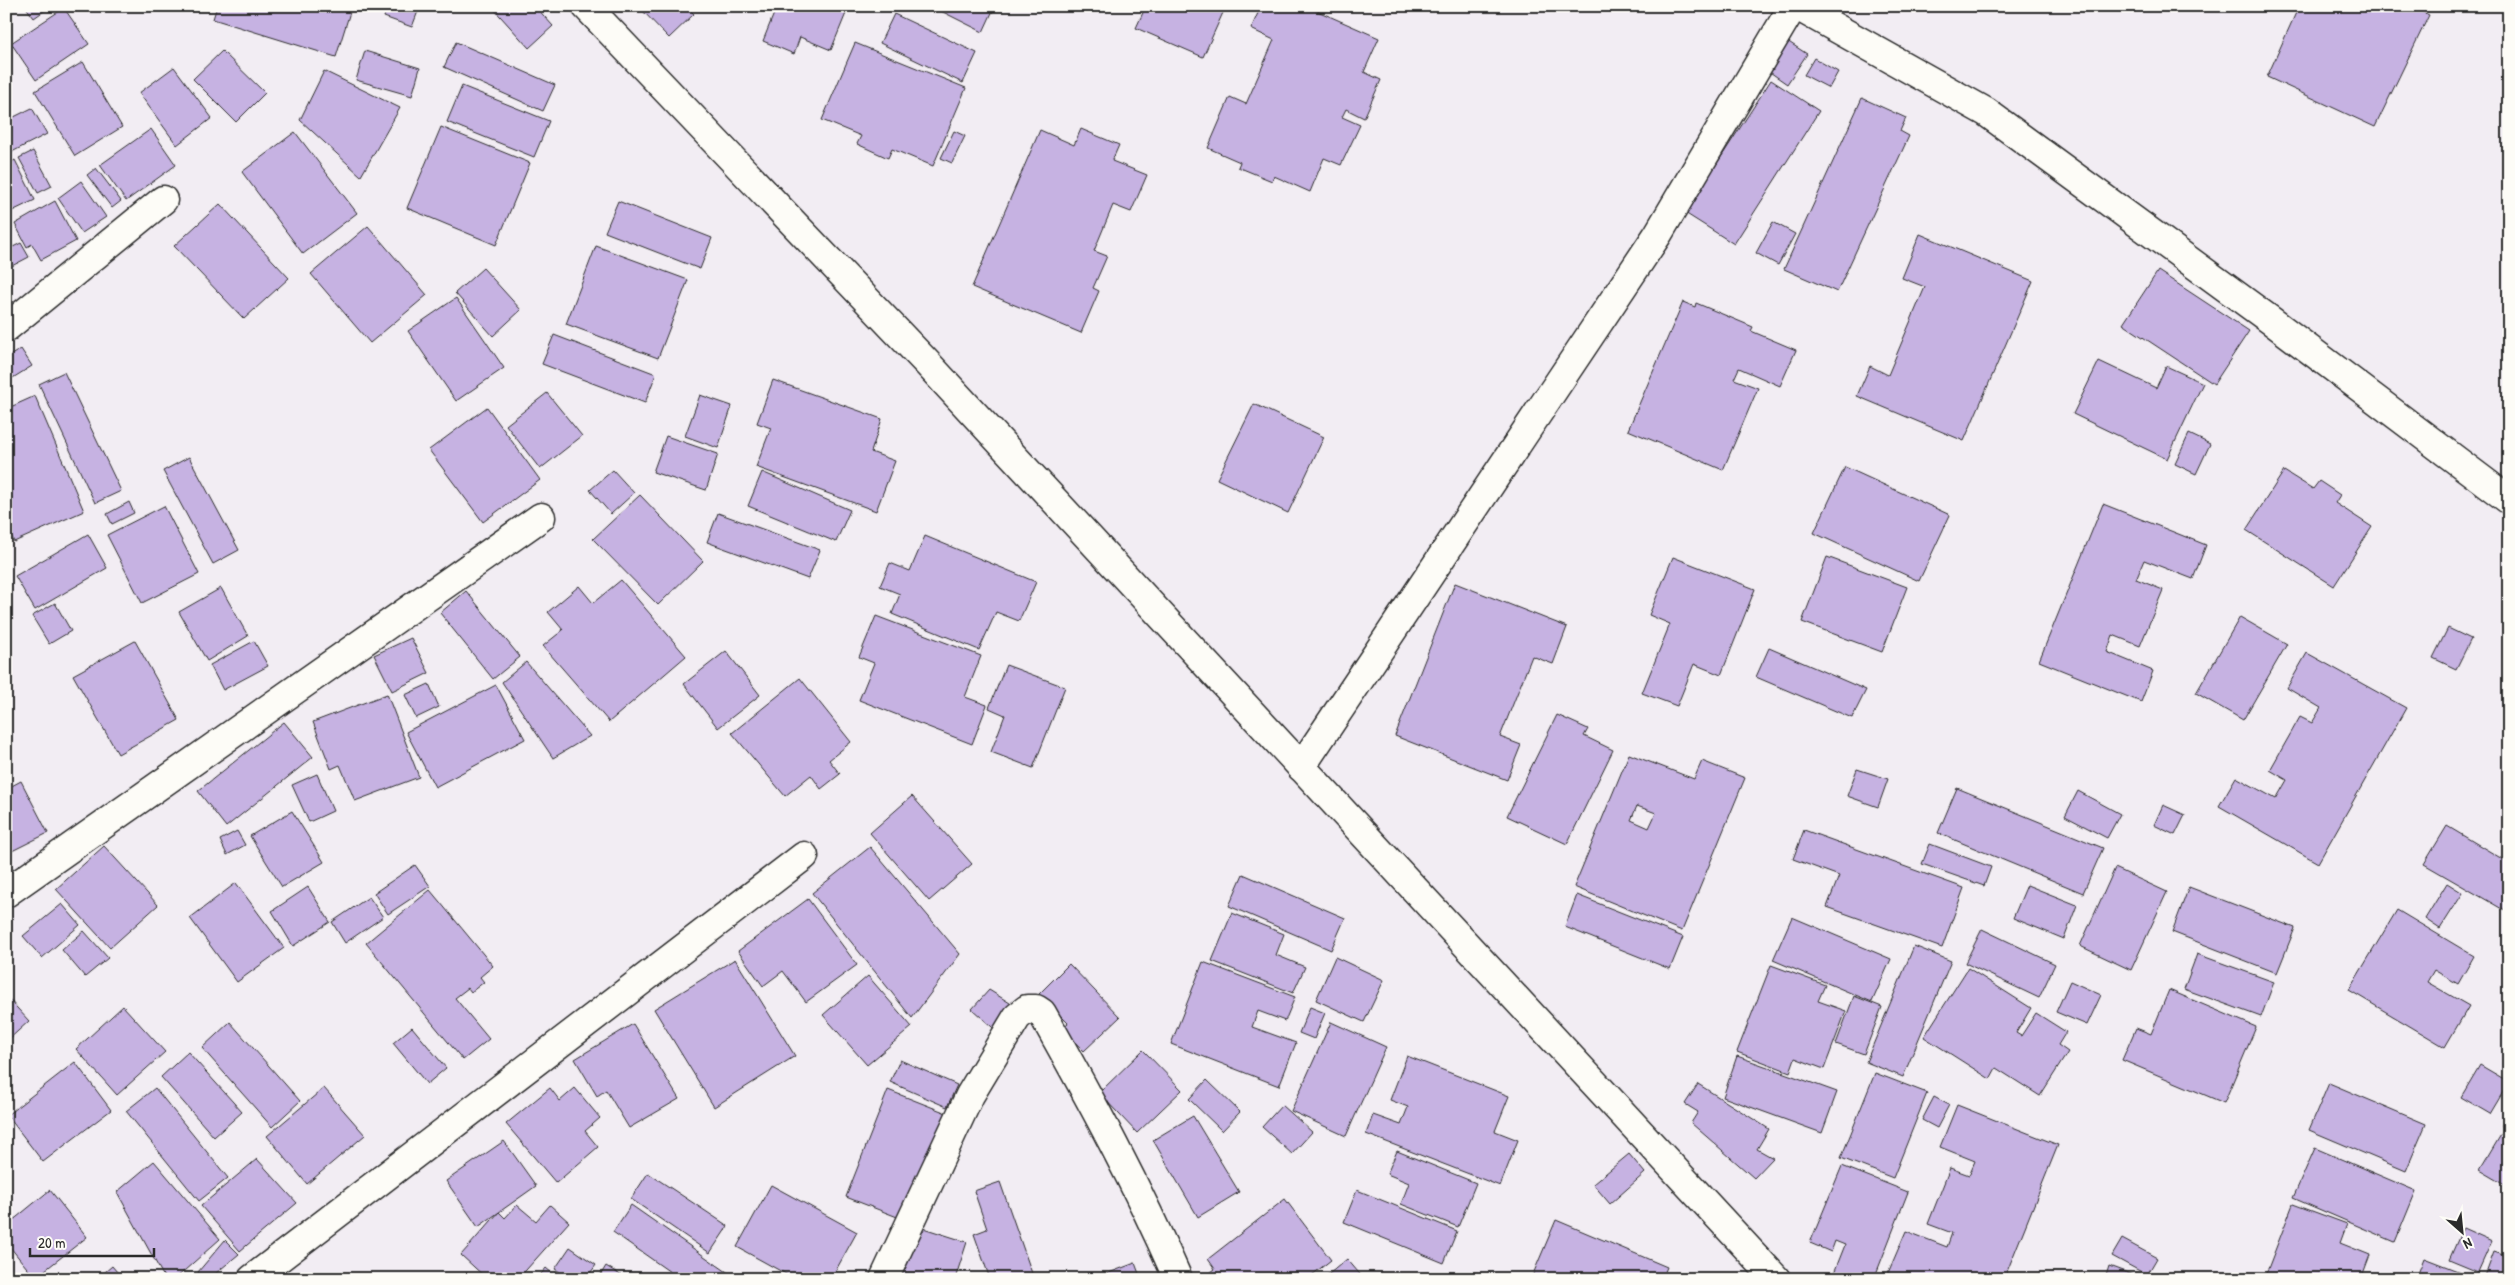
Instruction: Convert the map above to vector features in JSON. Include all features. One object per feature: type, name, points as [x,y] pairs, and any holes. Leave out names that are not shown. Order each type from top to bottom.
[{"type":"street","points":[[586,6],[928,364],[1776,1279]]},
{"type":"street","points":[[1301,767],[1658,234],[1795,6],[1986,112],[2265,317],[2509,500]]},
{"type":"street","points":[[6,328],[163,200]]},
{"type":"street","points":[[6,894],[541,517]]},
{"type":"street","points":[[252,1279],[804,856]]},
{"type":"street","points":[[884,1279],[970,1095],[1017,1017],[1027,1009],[1036,1009],[1042,1014],[1094,1104],[1149,1212],[1178,1279]]},
{"type":"building","points":[[25,6],[51,6],[34,18]]},
{"type":"building","points":[[217,6],[335,6],[350,12],[336,57],[213,19]]},
{"type":"building","points":[[388,6],[420,6],[412,27],[384,17]]},
{"type":"building","points":[[491,6],[535,6],[553,26],[529,48]]},
{"type":"building","points":[[638,6],[686,6],[694,14],[669,38]]},
{"type":"building","points":[[777,6],[849,6],[831,50],[800,37],[794,54],[763,41]]},
{"type":"building","points":[[931,6],[995,6],[983,32]]},
{"type":"building","points":[[1146,6],[1226,6],[1203,57],[1136,28]]},
{"type":"building","points":[[1261,6],[1306,6],[1379,38],[1364,72],[1381,80],[1364,118],[1346,109],[1342,117],[1360,125],[1341,165],[1324,158],[1310,192],[1274,176],[1272,181],[1238,167],[1240,162],[1208,148],[1230,97],[1246,104],[1274,40],[1251,29]]},
{"type":"building","points":[[2299,6],[2410,6],[2429,15],[2375,127],[2267,77]]},
{"type":"building","points":[[64,8],[89,44],[36,80],[11,43]]},
{"type":"building","points":[[894,14],[977,53],[963,83],[880,43]]},
{"type":"building","points":[[1784,39],[1807,54],[1787,84],[1764,68]]},
{"type":"building","points":[[456,42],[555,85],[543,111],[444,67]]},
{"type":"building","points":[[855,43],[966,88],[933,166],[892,149],[888,158],[857,144],[861,136],[822,120]]},
{"type":"building","points":[[222,51],[265,93],[236,122],[193,79]]},
{"type":"building","points":[[365,51],[420,68],[412,96],[356,80]]},
{"type":"building","points":[[1814,58],[1838,72],[1829,88],[1804,75]]},
{"type":"building","points":[[83,62],[122,127],[75,156],[35,91]]},
{"type":"building","points":[[174,67],[212,118],[177,145],[139,93]]},
{"type":"building","points":[[324,71],[400,108],[361,176],[300,120]]},
{"type":"building","points":[[1771,80],[1819,111],[1734,244],[1685,213]]},
{"type":"building","points":[[462,86],[549,121],[534,157],[447,122]]},
{"type":"building","points":[[1862,98],[1906,118],[1900,131],[1909,136],[1837,292],[1784,269]]},
{"type":"building","points":[[32,108],[47,134],[6,155],[6,121]]},
{"type":"building","points":[[441,127],[530,163],[496,245],[407,208]]},
{"type":"building","points":[[151,129],[176,165],[126,201],[100,165]]},
{"type":"building","points":[[1081,129],[1119,145],[1112,161],[1147,175],[1131,212],[1113,205],[1094,251],[1107,256],[1093,288],[1099,291],[1081,333],[972,287],[1040,130],[1074,145]]},
{"type":"building","points":[[954,131],[965,136],[952,163],[941,158]]},
{"type":"building","points":[[295,132],[357,213],[303,254],[242,172]]},
{"type":"building","points":[[33,151],[52,186],[38,193],[19,158]]},
{"type":"building","points":[[15,160],[35,200],[6,214],[6,165]]},
{"type":"building","points":[[96,168],[121,201],[112,208],[87,175]]},
{"type":"building","points":[[81,181],[106,217],[82,233],[58,198]]},
{"type":"building","points":[[55,201],[76,241],[41,260],[32,244],[27,247],[15,224]]},
{"type":"building","points":[[618,201],[712,238],[700,269],[605,232]]},
{"type":"building","points":[[220,204],[289,278],[244,319],[174,246]]},
{"type":"building","points":[[1773,222],[1795,234],[1778,265],[1756,253]]},
{"type":"building","points":[[368,226],[427,295],[370,343],[311,274]]},
{"type":"building","points":[[6,234],[13,247],[21,243],[29,257],[6,269]]},
{"type":"building","points":[[1920,234],[2033,281],[1964,441],[1857,396],[1870,366],[1888,375],[1925,287],[1902,278]]},
{"type":"building","points":[[596,246],[688,280],[658,358],[566,324]]},
{"type":"building","points":[[483,268],[521,310],[493,336],[455,293]]},
{"type":"building","points":[[2158,271],[2249,331],[2214,384],[2123,324]]},
{"type":"building","points":[[456,298],[504,368],[456,401],[408,331]]},
{"type":"building","points":[[1683,302],[1695,307],[1696,303],[1753,327],[1751,331],[1796,350],[1780,386],[1739,368],[1734,379],[1758,388],[1723,470],[1628,430]]},
{"type":"building","points":[[554,335],[656,374],[645,403],[542,364]]},
{"type":"building","points":[[21,349],[32,366],[11,379],[6,372],[6,358]]},
{"type":"building","points":[[2099,361],[2156,388],[2166,366],[2203,383],[2167,459],[2073,414]]},
{"type":"building","points":[[64,372],[121,491],[95,503],[39,384]]},
{"type":"building","points":[[773,380],[882,419],[871,452],[895,461],[876,511],[756,467],[771,428],[757,423]]},
{"type":"building","points":[[547,393],[582,436],[540,469],[506,425]]},
{"type":"building","points":[[700,395],[732,406],[718,448],[685,436]]},
{"type":"building","points":[[35,396],[84,511],[14,542],[6,525],[6,409]]},
{"type":"building","points":[[1254,404],[1324,437],[1288,513],[1217,479]]},
{"type":"building","points":[[487,407],[540,480],[483,522],[429,450]]},
{"type":"building","points":[[2189,434],[2210,444],[2196,474],[2175,464]]},
{"type":"building","points":[[666,436],[718,454],[706,490],[653,472]]},
{"type":"building","points":[[189,457],[239,550],[213,564],[163,471]]},
{"type":"building","points":[[1845,467],[1950,515],[1919,581],[1814,533]]},
{"type":"building","points":[[613,470],[634,493],[611,514],[590,490]]},
{"type":"building","points":[[2284,471],[2313,489],[2319,481],[2340,495],[2335,503],[2372,527],[2334,586],[2246,530]]},
{"type":"building","points":[[762,472],[850,510],[836,542],[748,506]]},
{"type":"building","points":[[640,495],[703,561],[658,605],[593,539]]},
{"type":"building","points":[[129,502],[134,513],[112,524],[107,514]]},
{"type":"building","points":[[2103,504],[2206,545],[2193,579],[2144,560],[2136,579],[2163,590],[2140,646],[2113,635],[2107,652],[2153,671],[2141,702],[2039,661]]},
{"type":"building","points":[[164,506],[199,574],[142,603],[107,535]]},
{"type":"building","points":[[718,513],[820,550],[808,579],[707,542]]},
{"type":"building","points":[[88,534],[107,568],[35,610],[15,576]]},
{"type":"building","points":[[925,536],[1036,582],[1019,621],[996,612],[979,650],[892,614],[900,594],[880,586],[890,563],[910,571]]},
{"type":"building","points":[[1673,557],[1755,589],[1721,675],[1694,664],[1677,706],[1642,693],[1670,624],[1649,615]]},
{"type":"building","points":[[1827,557],[1907,587],[1882,652],[1802,622]]},
{"type":"building","points":[[621,580],[686,656],[609,722],[543,646],[563,630],[548,612],[579,586],[593,603]]},
{"type":"building","points":[[1455,583],[1567,627],[1553,664],[1532,656],[1500,737],[1521,745],[1507,780],[1395,736]]},
{"type":"building","points":[[221,588],[248,636],[207,661],[179,612]]},
{"type":"building","points":[[466,591],[520,657],[493,679],[440,613]]},
{"type":"building","points":[[55,603],[71,631],[49,644],[32,616]]},
{"type":"building","points":[[876,616],[981,656],[965,697],[987,705],[972,744],[859,700],[874,663],[859,657]]},
{"type":"building","points":[[2240,617],[2287,644],[2243,720],[2196,693]]},
{"type":"building","points":[[2448,628],[2471,639],[2456,669],[2433,658]]},
{"type":"building","points":[[411,638],[429,673],[392,691],[374,655]]},
{"type":"building","points":[[135,641],[179,720],[118,754],[73,675]]},
{"type":"building","points":[[254,641],[268,666],[223,690],[210,665]]},
{"type":"building","points":[[1769,648],[1866,690],[1852,718],[1756,677]]},
{"type":"building","points":[[726,651],[760,695],[718,728],[684,684]]},
{"type":"building","points":[[2307,653],[2406,708],[2318,863],[2219,806],[2236,777],[2276,799],[2287,780],[2270,770],[2300,717],[2312,723],[2321,708],[2287,688]]},
{"type":"building","points":[[526,662],[590,736],[553,758],[502,682]]},
{"type":"building","points":[[1006,665],[1065,687],[1033,768],[991,752],[1005,715],[989,708]]},
{"type":"building","points":[[800,678],[851,742],[829,760],[840,774],[821,789],[811,775],[785,796],[732,733]]},
{"type":"building","points":[[429,684],[439,707],[416,718],[405,695]]},
{"type":"building","points":[[496,685],[525,739],[435,787],[406,732]]},
{"type":"building","points":[[387,694],[419,777],[355,801],[340,765],[331,769],[313,722]]},
{"type":"building","points":[[1557,715],[1588,729],[1584,736],[1613,750],[1567,844],[1507,816]]},
{"type":"building","points":[[284,722],[313,757],[226,827],[198,791]]},
{"type":"building","points":[[1629,754],[1694,779],[1702,761],[1745,778],[1682,931],[1574,887]],"holes":[[[1637,806],[1656,813],[1649,828],[1631,820]]]},
{"type":"building","points":[[1857,769],[1888,779],[1878,807],[1847,796]]},
{"type":"building","points":[[317,774],[333,811],[309,822],[292,785]]},
{"type":"building","points":[[21,781],[48,833],[6,854],[6,789]]},
{"type":"building","points":[[1957,788],[2103,848],[2083,893],[1938,833]]},
{"type":"building","points":[[2078,791],[2120,814],[2107,838],[2065,816]]},
{"type":"building","points":[[912,796],[972,864],[929,901],[870,833]]},
{"type":"building","points":[[2163,805],[2185,815],[2175,835],[2154,825]]},
{"type":"building","points":[[292,811],[324,862],[282,887],[250,836]]},
{"type":"building","points":[[2447,826],[2509,863],[2509,913],[2424,864]]},
{"type":"building","points":[[1804,830],[1964,888],[1942,948],[1827,907],[1839,876],[1793,859]]},
{"type":"building","points":[[237,831],[245,845],[227,855],[220,840]]},
{"type":"building","points":[[1930,844],[1991,867],[1984,886],[1922,864]]},
{"type":"building","points":[[104,846],[158,905],[110,948],[56,889]]},
{"type":"building","points":[[870,847],[960,954],[912,1018],[812,893]]},
{"type":"building","points":[[415,865],[430,886],[388,914],[374,893]]},
{"type":"building","points":[[2115,868],[2167,892],[2131,970],[2080,946]]},
{"type":"building","points":[[1243,874],[1345,918],[1331,950],[1229,906]]},
{"type":"building","points":[[236,883],[284,948],[237,982],[190,918]]},
{"type":"building","points":[[2447,883],[2463,893],[2440,929],[2425,919]]},
{"type":"building","points":[[2027,885],[2077,905],[2064,939],[2013,918]]},
{"type":"building","points":[[308,887],[330,922],[293,946],[272,911]]},
{"type":"building","points":[[2189,887],[2295,928],[2277,973],[2172,932]]},
{"type":"building","points":[[430,890],[493,966],[480,977],[484,982],[471,992],[468,988],[455,998],[489,1039],[463,1060],[366,943]]},
{"type":"building","points":[[1577,895],[1683,937],[1670,969],[1565,927]]},
{"type":"building","points":[[369,897],[383,917],[345,943],[332,922]]},
{"type":"building","points":[[808,899],[857,965],[806,1002],[783,971],[763,986],[738,951]]},
{"type":"building","points":[[62,904],[80,925],[42,958],[23,936]]},
{"type":"building","points":[[2397,910],[2474,956],[2458,984],[2434,970],[2427,982],[2469,1006],[2445,1047],[2349,990]]},
{"type":"building","points":[[1232,913],[1284,934],[1276,955],[1305,967],[1293,993],[1212,961]]},
{"type":"building","points":[[1792,917],[1891,959],[1872,1002],[1773,960]]},
{"type":"building","points":[[1982,929],[2055,964],[2039,998],[1965,963]]},
{"type":"building","points":[[84,931],[108,958],[85,977],[62,950]]},
{"type":"building","points":[[1914,946],[1951,961],[1903,1077],[1866,1062]]},
{"type":"building","points":[[2197,954],[2274,982],[2261,1017],[2184,989]]},
{"type":"building","points":[[1335,957],[1384,980],[1364,1022],[1316,1000]]},
{"type":"building","points":[[735,959],[795,1056],[714,1107],[654,1009]]},
{"type":"building","points":[[1203,962],[1295,997],[1285,1021],[1258,1011],[1252,1027],[1296,1043],[1279,1086],[1171,1044]]},
{"type":"building","points":[[1069,964],[1120,1017],[1084,1051],[1062,1028],[1068,1023],[1039,994]]},
{"type":"building","points":[[1771,965],[1825,985],[1818,1001],[1846,1011],[1824,1069],[1795,1058],[1790,1072],[1737,1052]]},
{"type":"building","points":[[1968,968],[2031,1008],[2016,1033],[2021,1036],[2036,1013],[2066,1032],[2058,1045],[2068,1052],[2040,1096],[1996,1068],[1990,1079],[1924,1037]]},
{"type":"building","points":[[868,976],[912,1027],[867,1065],[823,1015]]},
{"type":"building","points":[[2070,981],[2101,995],[2087,1025],[2056,1012]]},
{"type":"building","points":[[989,990],[1018,1008],[1001,1035],[972,1009]]},
{"type":"building","points":[[2169,990],[2256,1027],[2224,1103],[2122,1060],[2136,1028],[2151,1034]]},
{"type":"building","points":[[6,996],[29,1021],[7,1041],[6,1040]]},
{"type":"building","points":[[1854,996],[1882,1007],[1864,1054],[1836,1044]]},
{"type":"building","points":[[123,1006],[165,1052],[117,1095],[76,1049]]},
{"type":"building","points":[[1310,1007],[1325,1013],[1314,1039],[1299,1033]]},
{"type":"building","points":[[230,1022],[300,1101],[272,1127],[202,1048]]},
{"type":"building","points":[[1331,1022],[1386,1047],[1346,1136],[1291,1111]]},
{"type":"building","points":[[633,1024],[679,1099],[629,1128],[606,1090],[597,1096],[575,1059]]},
{"type":"building","points":[[412,1027],[446,1068],[427,1084],[393,1043]]},
{"type":"building","points":[[1143,1050],[1182,1090],[1137,1133],[1099,1093]]},
{"type":"building","points":[[188,1052],[242,1112],[214,1137],[161,1077]]},
{"type":"building","points":[[1407,1056],[1509,1096],[1495,1131],[1518,1140],[1500,1186],[1366,1134],[1373,1115],[1401,1125],[1408,1107],[1390,1100]]},
{"type":"building","points":[[1737,1056],[1837,1092],[1822,1133],[1723,1097]]},
{"type":"building","points":[[900,1060],[957,1085],[947,1107],[890,1082]]},
{"type":"building","points":[[75,1062],[111,1110],[43,1162],[7,1115]]},
{"type":"building","points":[[2480,1065],[2509,1082],[2490,1114],[2461,1097]]},
{"type":"building","points":[[1875,1073],[1927,1093],[1893,1178],[1841,1158]]},
{"type":"building","points":[[1207,1080],[1240,1112],[1222,1131],[1189,1099]]},
{"type":"building","points":[[2329,1083],[2426,1124],[2406,1171],[2309,1130]]},
{"type":"building","points":[[1698,1084],[1769,1129],[1757,1149],[1773,1158],[1754,1178],[1691,1123],[1698,1112],[1685,1104]]},
{"type":"building","points":[[155,1088],[228,1178],[199,1201],[126,1111]]},
{"type":"building","points":[[324,1088],[365,1135],[307,1184],[267,1136]]},
{"type":"building","points":[[550,1088],[560,1101],[575,1088],[600,1118],[585,1131],[598,1147],[556,1183],[506,1124]]},
{"type":"building","points":[[888,1090],[949,1114],[905,1220],[846,1197]]},
{"type":"building","points":[[1934,1097],[1949,1105],[1937,1128],[1922,1120]]},
{"type":"building","points":[[1282,1105],[1312,1132],[1292,1154],[1262,1127]]},
{"type":"building","points":[[1957,1105],[2058,1145],[2004,1279],[1902,1279],[1888,1273],[1906,1231],[1947,1247],[1952,1233],[1928,1224],[1950,1168],[1969,1175],[1975,1161],[1940,1147]]},
{"type":"building","points":[[2509,1115],[2509,1131],[2501,1126]]},
{"type":"building","points":[[1193,1116],[1239,1192],[1198,1217],[1153,1140]]},
{"type":"building","points":[[2502,1133],[2509,1137],[2509,1187],[2480,1170]]},
{"type":"building","points":[[504,1141],[536,1186],[478,1227],[446,1181]]},
{"type":"building","points":[[2315,1148],[2416,1191],[2395,1242],[2293,1198]]},
{"type":"building","points":[[1397,1151],[1476,1183],[1458,1227],[1401,1204],[1409,1183],[1387,1174]]},
{"type":"building","points":[[1629,1154],[1645,1173],[1610,1204],[1593,1184]]},
{"type":"building","points":[[257,1159],[297,1203],[240,1251],[201,1206]]},
{"type":"building","points":[[154,1161],[220,1239],[175,1279],[165,1279],[117,1192]]},
{"type":"building","points":[[1842,1166],[1908,1192],[1874,1279],[1832,1278],[1845,1245],[1835,1241],[1831,1252],[1810,1243]]},
{"type":"building","points":[[648,1173],[728,1226],[710,1253],[631,1199]]},
{"type":"building","points":[[1000,1182],[1034,1279],[990,1279],[974,1234],[987,1229],[974,1191]]},
{"type":"building","points":[[771,1185],[857,1232],[831,1279],[795,1279],[737,1247]]},
{"type":"building","points":[[50,1190],[87,1237],[35,1278],[6,1242],[6,1226]]},
{"type":"building","points":[[1357,1190],[1457,1231],[1444,1263],[1344,1222]]},
{"type":"building","points":[[1285,1199],[1331,1260],[1307,1279],[1202,1279],[1215,1269],[1208,1259]]},
{"type":"building","points":[[2293,1204],[2347,1224],[2340,1243],[2370,1255],[2361,1279],[2264,1279]]},
{"type":"building","points":[[517,1205],[536,1221],[550,1205],[569,1222],[518,1279],[487,1279],[461,1255],[499,1212],[505,1218]]},
{"type":"building","points":[[631,1205],[737,1279],[680,1279],[613,1232]]},
{"type":"building","points":[[1556,1220],[1667,1267],[1662,1279],[1531,1279]]},
{"type":"building","points":[[917,1226],[967,1242],[955,1279],[899,1279]]},
{"type":"building","points":[[2463,1228],[2492,1241],[2478,1272],[2449,1260]]},
{"type":"building","points":[[2122,1239],[2157,1258],[2147,1275],[2112,1256]]},
{"type":"building","points":[[225,1240],[239,1254],[209,1279],[203,1279],[198,1272]]},
{"type":"building","points":[[570,1247],[596,1265],[586,1279],[571,1279],[555,1269]]},
{"type":"building","points":[[2494,1252],[2509,1257],[2509,1279],[2484,1279]]},
{"type":"building","points":[[2424,1258],[2476,1278],[2416,1279]]},
{"type":"building","points":[[1347,1259],[1364,1279],[1323,1279]]},
{"type":"building","points":[[1135,1263],[1141,1279],[1093,1279]]},
{"type":"building","points":[[112,1266],[123,1279],[97,1279]]},
{"type":"building","points":[[606,1266],[627,1279],[598,1279]]},
{"type":"building","points":[[2109,1266],[2144,1279],[2105,1279]]},
{"type":"building","points":[[546,1268],[559,1279],[537,1279]]}]
